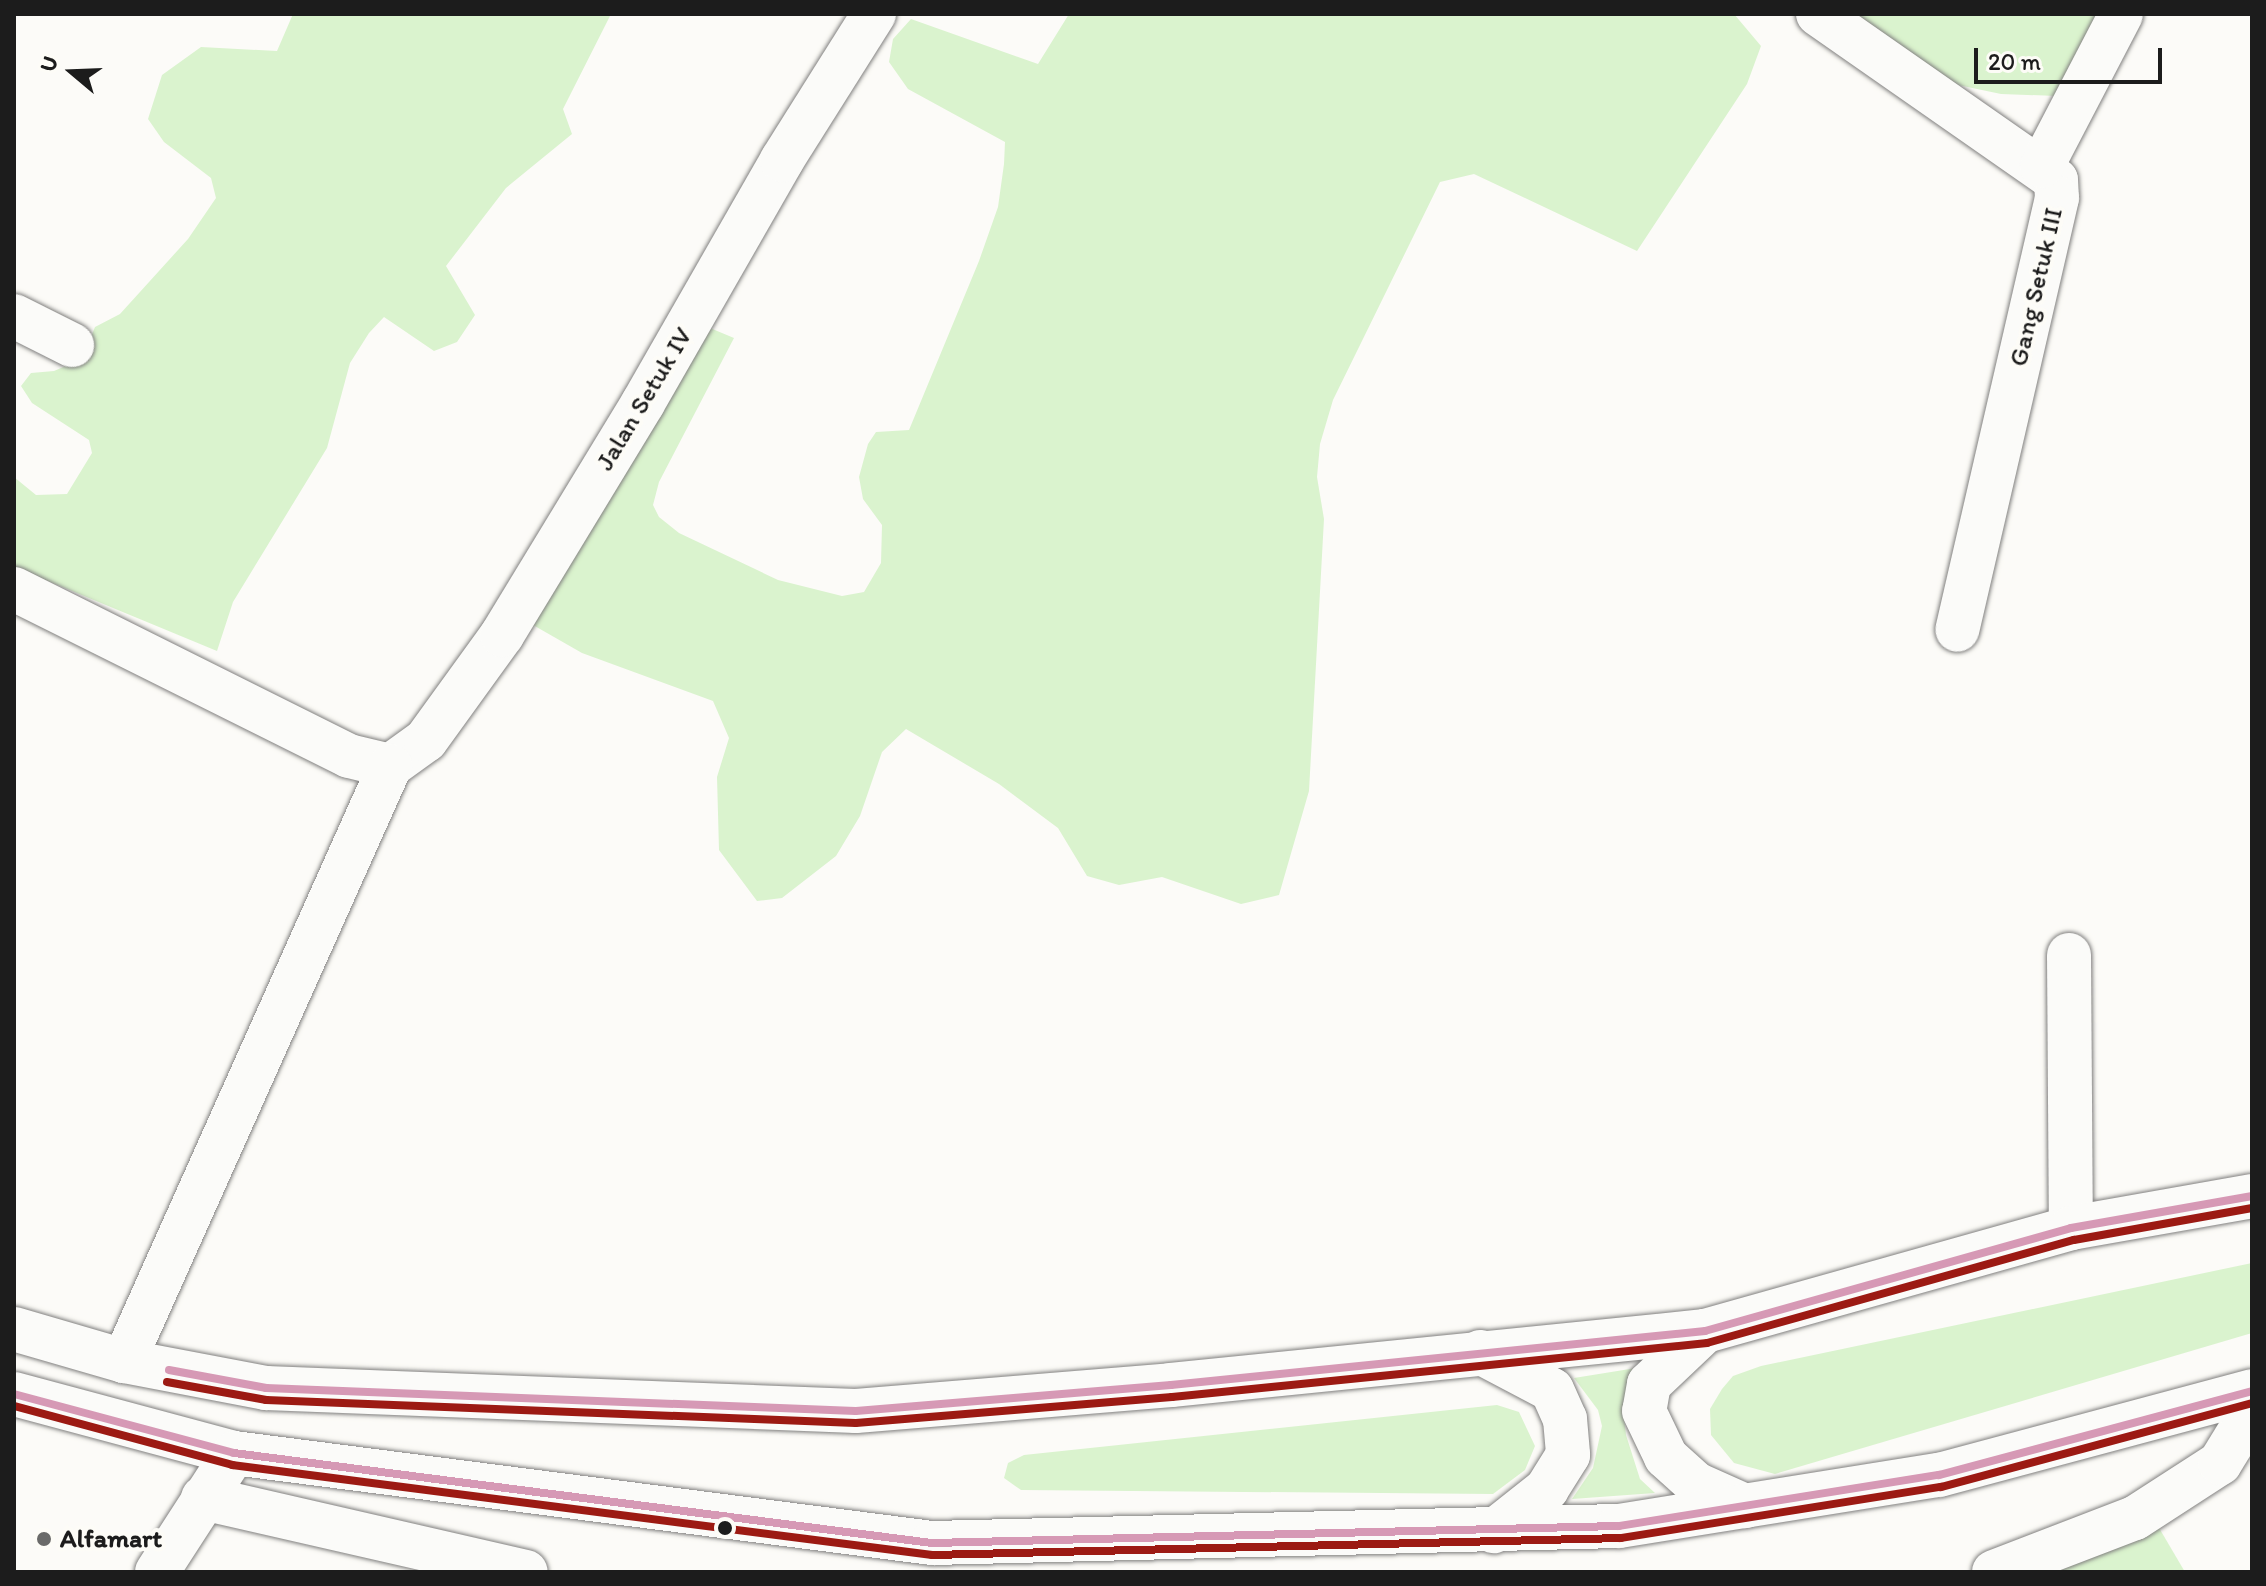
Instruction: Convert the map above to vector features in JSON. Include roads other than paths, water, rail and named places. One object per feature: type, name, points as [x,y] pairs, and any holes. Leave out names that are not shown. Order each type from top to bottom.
[{"type":"main road","name":"Jalan Setuk IV","points":[[390,766],[426,740],[502,635],[643,403],[782,160],[874,14]]},
{"type":"main road","name":"Gang Setuk III","points":[[1818,14],[2042,166],[2056,180],[2057,198],[1957,630]]},
{"type":"main road","points":[[2042,166],[2121,14]]},
{"type":"main road","points":[[14,316],[72,345]]},
{"type":"main road","points":[[14,589],[322,743],[390,766],[124,1361]]},
{"type":"main road","points":[[2069,955],[2071,1228]]},
{"type":"main road","points":[[14,1329],[124,1361],[266,1388],[856,1411],[1171,1385],[1478,1351],[1705,1331],[2071,1228],[2252,1196]]},
{"type":"main road","points":[[1705,1331],[1649,1384],[1644,1411],[1666,1457],[1696,1484],[1745,1506]]},
{"type":"main road","points":[[1478,1351],[1552,1390],[1565,1419],[1568,1455],[1547,1489],[1494,1531]]},
{"type":"main road","points":[[14,1394],[234,1453],[932,1543],[1619,1526],[1939,1475],[2252,1391]]},
{"type":"main road","points":[[1994,1572],[2135,1518],[2220,1463],[2252,1411]]},
{"type":"main road","points":[[157,1572],[234,1453]]},
{"type":"main road","points":[[203,1498],[526,1572]]},
{"type":"place","name":"Alfamart","points":[[44,1539]]}]
